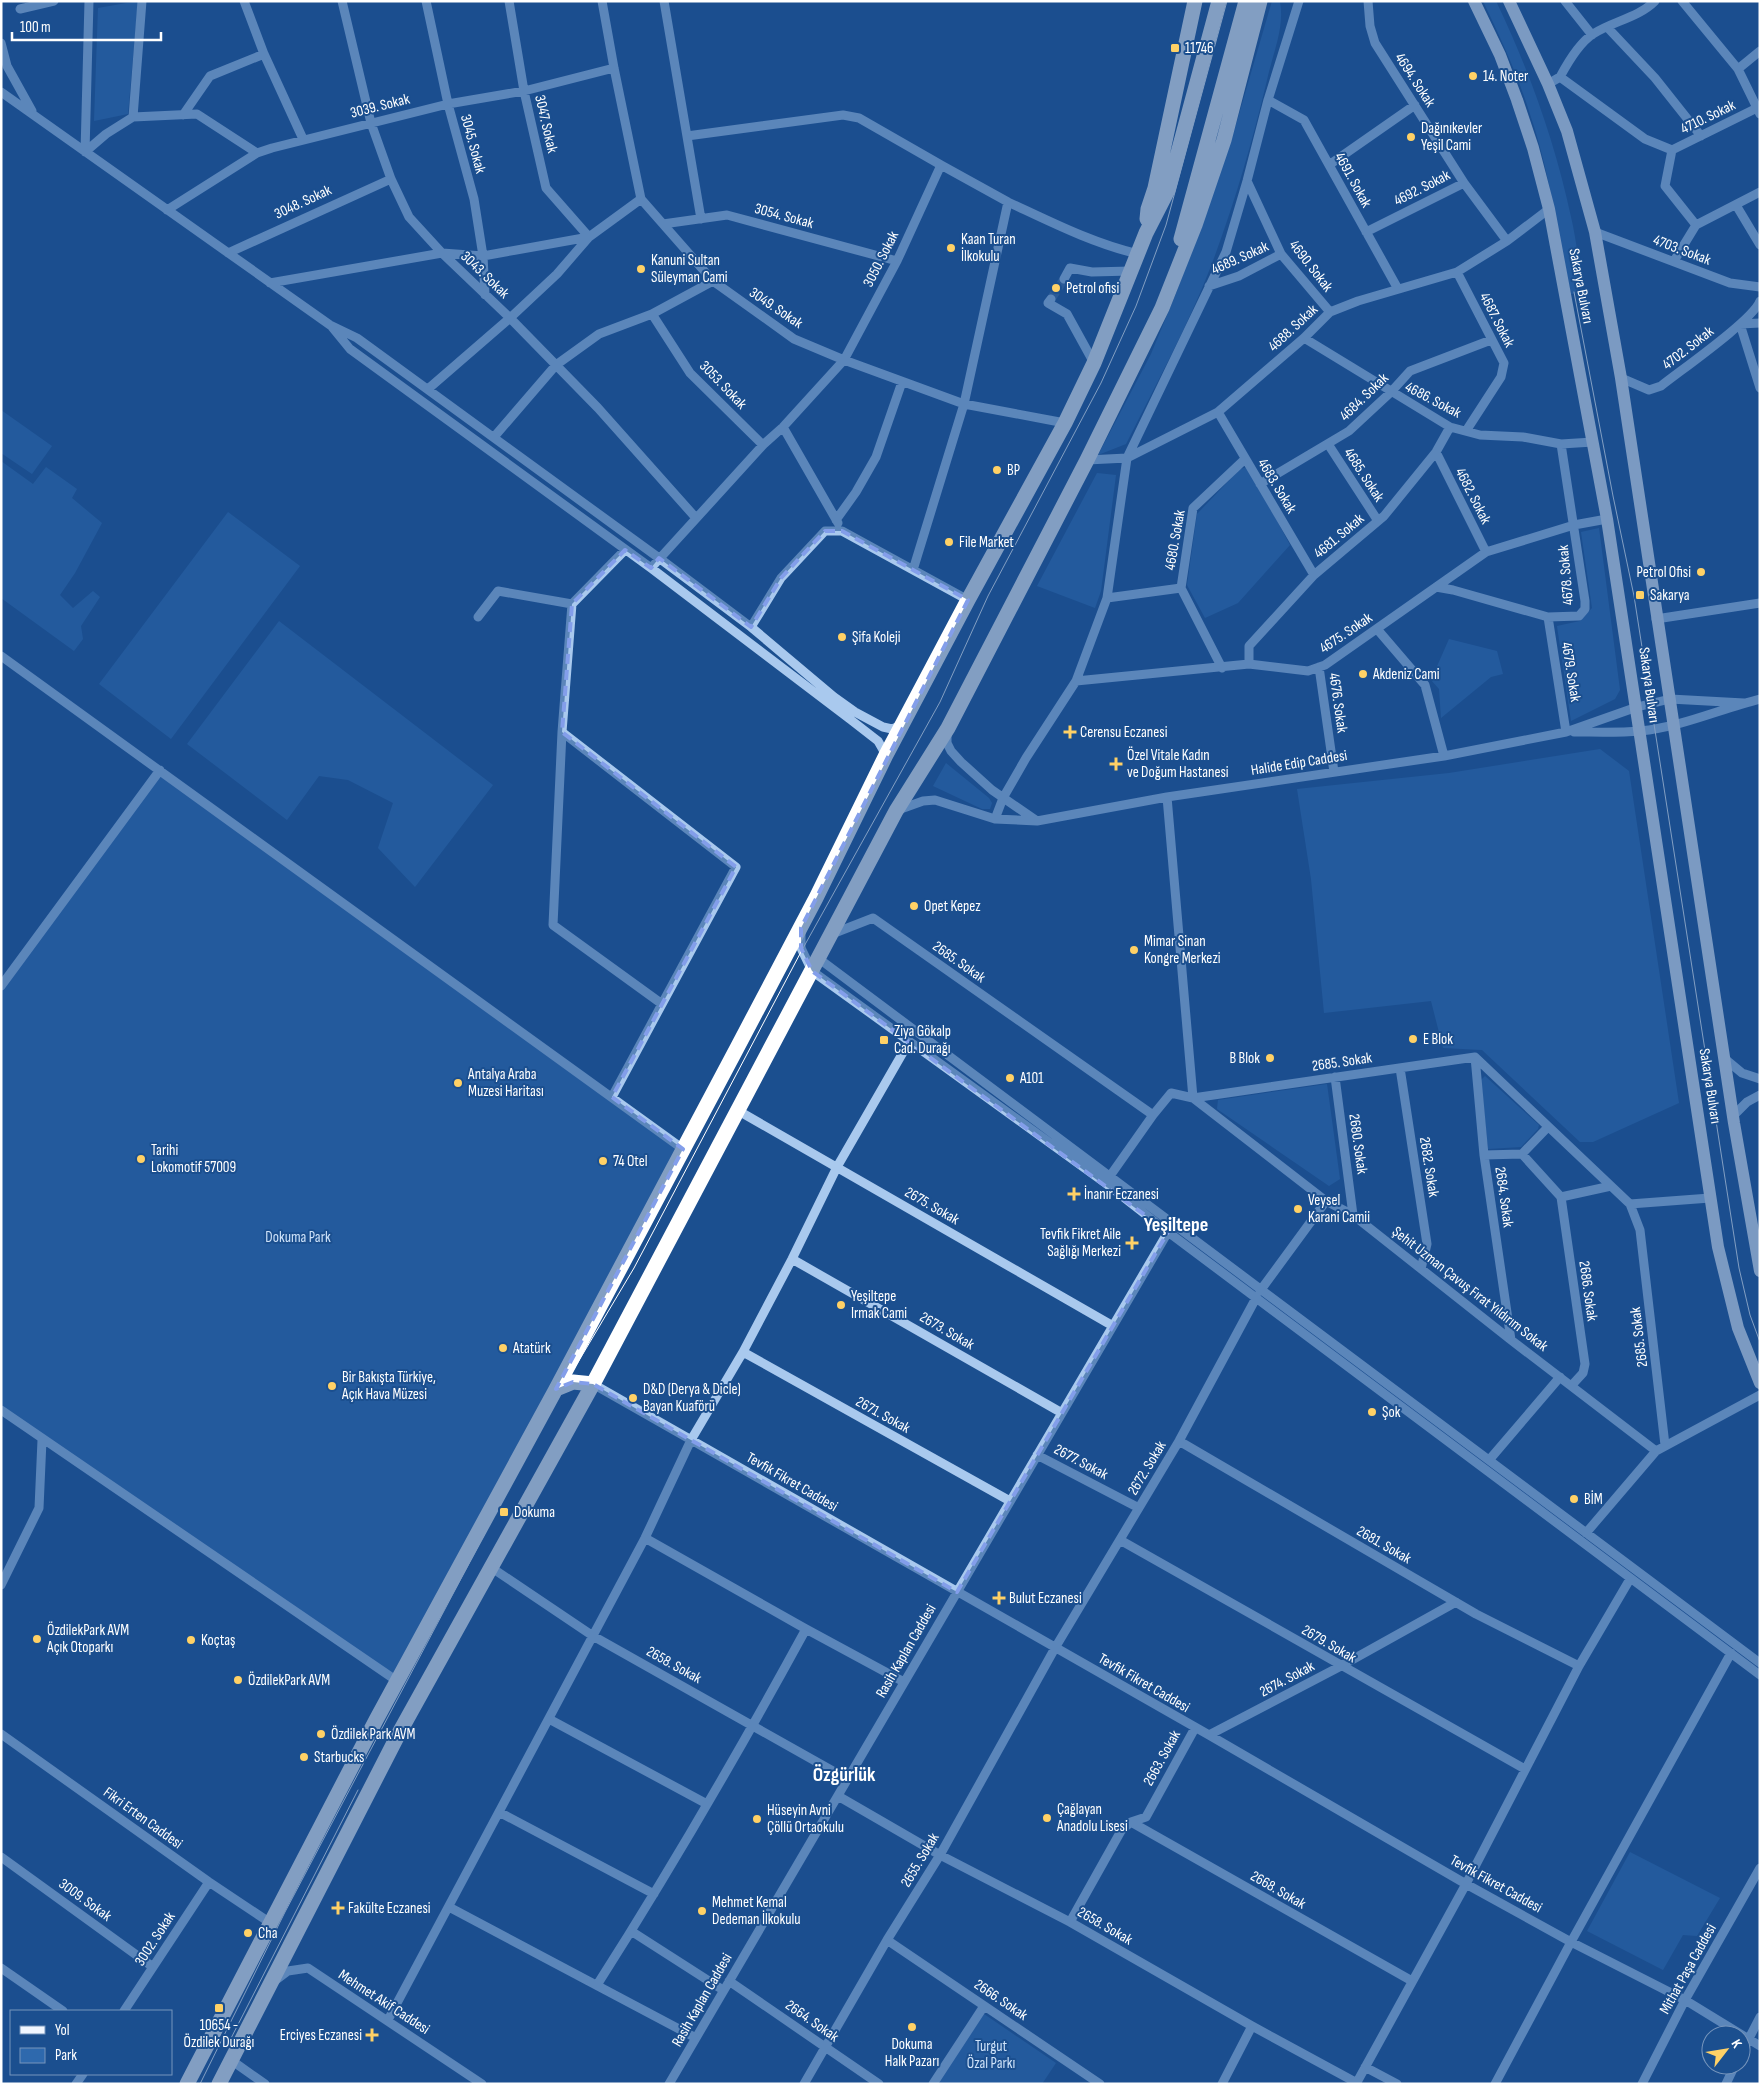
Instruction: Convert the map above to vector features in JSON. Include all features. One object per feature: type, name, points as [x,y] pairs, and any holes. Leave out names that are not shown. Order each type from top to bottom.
[{"type":"highway","points":[[1146,233],[1148,209],[1155,188],[1195,1]]},
{"type":"highway","points":[[187,2084],[397,1680],[556,1389],[801,928],[886,755],[1065,423],[1094,363],[1146,233],[1168,190],[1219,1]]},
{"type":"highway","points":[[1162,308],[1246,1]]},
{"type":"highway","points":[[219,2084],[398,1735],[593,1384],[896,811],[948,728],[1087,460],[1162,308],[1195,225],[1224,140],[1260,1]]},
{"type":"highway","points":[[556,1389],[573,1382],[593,1384]]},
{"type":"main road","name":"Sakarya Bulvarı","points":[[1474,1],[1500,55],[1517,100],[1550,209],[1593,442],[1637,706],[1718,1247],[1738,1328],[1760,1383]]},
{"type":"main road","name":"Sakarya Bulvarı","points":[[1509,1],[1548,84],[1567,131],[1595,232],[1621,378],[1656,619],[1670,699],[1733,1116],[1760,1271]]},
{"type":"street","points":[[20,9],[54,1]]},
{"type":"street","points":[[85,152],[89,1]]},
{"type":"street","points":[[132,117],[142,1]]},
{"type":"street","points":[[244,1],[264,54],[303,139]]},
{"type":"street","name":"3043. Sokak","points":[[342,1],[371,123],[391,179],[409,217],[598,408],[696,518]]},
{"type":"street","name":"3045. Sokak","points":[[426,1],[448,104],[474,199],[483,256],[485,295]]},
{"type":"street","name":"3047. Sokak","points":[[508,1],[524,91],[546,188],[589,237]]},
{"type":"street","name":"3049. Sokak","points":[[602,1],[641,199],[713,282],[794,338],[844,360],[964,404],[1065,423]]},
{"type":"street","points":[[664,1],[701,219]]},
{"type":"street","points":[[995,820],[1003,798],[1026,758],[1076,681],[1107,598],[1127,458],[1226,252],[1268,100],[1298,1]]},
{"type":"street","name":"4694. Sokak","points":[[1368,1],[1370,26],[1376,43],[1464,183],[1507,241]]},
{"type":"street","points":[[1565,1],[1592,35]]},
{"type":"street","points":[[1548,84],[1560,77],[1570,58],[1592,35],[1646,10],[1655,1]]},
{"type":"street","points":[[1682,1],[1738,70],[1758,111]]},
{"type":"street","points":[[1606,27],[1655,78],[1701,136]]},
{"type":"street","points":[[1,43],[7,66],[18,90],[34,116]]},
{"type":"street","points":[[1738,70],[1760,50]]},
{"type":"street","points":[[183,115],[210,76],[264,54]]},
{"type":"street","name":"3039. Sokak","points":[[167,210],[257,153],[303,139],[448,104],[524,91],[614,68]]},
{"type":"street","points":[[1560,77],[1645,139],[1672,150],[1665,186],[1696,225]]},
{"type":"street","points":[[1,92],[330,325],[357,338],[659,558],[751,627],[834,697],[878,741],[886,755]]},
{"type":"street","name":"4691. Sokak","points":[[1268,100],[1304,120],[1398,289]]},
{"type":"street","points":[[1330,166],[1415,105]]},
{"type":"street","name":"4710. Sokak","points":[[1672,150],[1758,111]]},
{"type":"street","points":[[85,152],[106,134],[132,117],[197,114],[257,153]]},
{"type":"street","points":[[687,136],[843,115],[859,118],[941,166],[1008,202],[1076,234],[1110,247],[1138,254]]},
{"type":"street","name":"3050. Sokak","points":[[651,568],[763,445],[784,428],[844,360],[897,261],[941,166]]},
{"type":"street","name":"3048. Sokak","points":[[228,252],[391,179]]},
{"type":"street","name":"4690. Sokak","points":[[1247,181],[1281,254],[1330,312]]},
{"type":"street","name":"4692. Sokak","points":[[1366,232],[1464,183]]},
{"type":"street","points":[[1674,261],[1696,225],[1760,192]]},
{"type":"street","points":[[428,389],[510,318],[557,274],[589,237],[641,199]]},
{"type":"street","points":[[913,570],[964,404],[1008,202]]},
{"type":"street","points":[[1736,205],[1760,245]]},
{"type":"street","name":"4688. Sokak","points":[[1087,460],[1127,458],[1218,412],[1304,338],[1330,312],[1358,300],[1457,272],[1507,241],[1550,209]]},
{"type":"street","name":"3054. Sokak","points":[[663,224],[727,214],[897,261]]},
{"type":"street","name":"4703. Sokak","points":[[1595,232],[1730,283],[1760,288]]},
{"type":"street","points":[[270,283],[442,252],[483,256],[589,237]]},
{"type":"street","name":"4689. Sokak","points":[[1209,286],[1239,276],[1281,254]]},
{"type":"street","points":[[1064,279],[1070,268],[1092,272],[1131,272]]},
{"type":"street","name":"4687. Sokak","points":[[1457,272],[1504,364],[1501,377],[1466,431]]},
{"type":"street","points":[[494,437],[556,365],[599,334],[652,314],[713,282]]},
{"type":"street","points":[[1051,298],[1048,303],[1067,314],[1094,363]]},
{"type":"street","name":"4702. Sokak","points":[[1621,378],[1648,390],[1661,386],[1740,324],[1757,307],[1760,301]]},
{"type":"street","name":"3053. Sokak","points":[[652,314],[690,374],[763,445]]},
{"type":"street","points":[[1760,323],[1740,324],[1760,388]]},
{"type":"street","points":[[330,325],[350,349],[853,716],[892,729],[902,725]]},
{"type":"street","name":"4686. Sokak","points":[[1304,338],[1450,427],[1480,435],[1523,437],[1561,444],[1593,442]]},
{"type":"street","name":"4684. Sokak","points":[[1260,484],[1349,431],[1391,392],[1410,371],[1491,340]]},
{"type":"street","points":[[836,520],[856,492],[876,457],[902,382]]},
{"type":"street","name":"4683. Sokak","points":[[1218,412],[1314,575]]},
{"type":"street","name":"4681. Sokak","points":[[1249,664],[1249,646],[1314,575],[1384,516],[1436,452],[1450,427]]},
{"type":"street","points":[[784,428],[842,531]]},
{"type":"street","name":"4685. Sokak","points":[[1328,444],[1378,521]]},
{"type":"street","name":"4678. Sokak","points":[[1436,587],[1453,590],[1548,617],[1579,616],[1585,609],[1585,601],[1561,444]]},
{"type":"street","name":"4682. Sokak","points":[[1436,452],[1486,552]]},
{"type":"street","name":"4680. Sokak","points":[[1222,668],[1181,588],[1193,508],[1245,459]]},
{"type":"street","name":"4675. Sokak","points":[[1076,681],[1249,664],[1308,671],[1319,667],[1376,629],[1486,552],[1574,525],[1606,519]]},
{"type":"street","points":[[751,627],[781,578],[825,531],[842,531],[968,600]]},
{"type":"street","points":[[625,550],[572,604],[562,732],[553,925],[662,1004]]},
{"type":"street","points":[[1107,598],[1181,588]]},
{"type":"street","points":[[478,617],[498,591],[572,604]]},
{"type":"street","points":[[1656,619],[1760,603]]},
{"type":"street","name":"4679. Sokak","points":[[1548,617],[1566,732]]},
{"type":"street","points":[[1376,629],[1426,685],[1444,756]]},
{"type":"street","points":[[1,656],[683,1149]]},
{"type":"street","name":"4676. Sokak","points":[[1319,667],[1334,772]]},
{"type":"street","points":[[1566,732],[1637,706],[1670,699],[1744,703]]},
{"type":"street","points":[[1566,732],[1640,731],[1674,725],[1760,699]]},
{"type":"street","points":[[948,728],[947,743],[950,751],[992,790],[1037,821]]},
{"type":"street","points":[[562,732],[736,867],[612,1097]]},
{"type":"street","name":"Halide Edip Caddesi","points":[[896,811],[923,801],[935,800],[995,820],[1037,821],[1167,797],[1444,756],[1566,732]]},
{"type":"street","points":[[1,986],[160,770]]},
{"type":"street","points":[[1167,797],[1193,1098]]},
{"type":"street","name":"2685. Sokak","points":[[832,934],[873,918],[1153,1116],[1171,1093],[1193,1098],[1475,1057],[1630,1204],[1640,1230],[1665,1445]]},
{"type":"street","points":[[801,928],[801,948],[815,965],[909,1042],[1104,1182],[1168,1232],[1490,1459],[1760,1663]]},
{"type":"street","points":[[815,965],[1110,1176],[1370,1382],[1760,1675]]},
{"type":"street","points":[[388,2020],[645,1538],[692,1440],[743,1352],[792,1259],[837,1167],[909,1042]]},
{"type":"street","name":"2684. Sokak","points":[[1475,1057],[1484,1155],[1511,1340]]},
{"type":"street","points":[[1724,1058],[1742,1073],[1760,1079]]},
{"type":"street","name":"2682. Sokak","points":[[1400,1068],[1427,1244],[1420,1269]]},
{"type":"street","name":"2680. Sokak","points":[[1335,1077],[1353,1215]]},
{"type":"street","points":[[1733,1116],[1747,1102],[1760,1095]]},
{"type":"street","name":"Şehit Uzman Çavuş Fırat Yıldırım Sokak","points":[[1193,1098],[1326,1201],[1353,1215],[1511,1340],[1656,1451]]},
{"type":"street","name":"2675. Sokak","points":[[737,1110],[1113,1326]]},
{"type":"street","points":[[1110,1176],[1153,1116]]},
{"type":"street","points":[[1484,1155],[1522,1154],[1548,1127]]},
{"type":"street","points":[[1522,1154],[1561,1197],[1612,1186]]},
{"type":"street","name":"2686. Sokak","points":[[1561,1197],[1585,1364],[1583,1373],[1572,1386]]},
{"type":"street","points":[[1630,1204],[1710,1198]]},
{"type":"street","name":"2672. Sokak","points":[[1055,1648],[1179,1441],[1258,1295],[1326,1201]]},
{"type":"street","name":"Rasih Kaplan Caddesi","points":[[669,2084],[1168,1232]]},
{"type":"street","name":"2673. Sokak","points":[[792,1259],[1062,1413]]},
{"type":"street","name":"2671. Sokak","points":[[743,1352],[1010,1501]]},
{"type":"street","points":[[1490,1459],[1560,1377]]},
{"type":"street","name":"Tevfik Fikret Caddesi","points":[[593,1384],[1209,1735],[1466,1884],[1571,1942],[1685,2000],[1725,2025]]},
{"type":"street","points":[[1586,1533],[1656,1451],[1760,1395]]},
{"type":"street","points":[[1,1410],[42,1440],[397,1680]]},
{"type":"street","points":[[1,1585],[39,1508],[42,1440]]},
{"type":"street","name":"2681. Sokak","points":[[1179,1441],[1476,1614],[1579,1666]]},
{"type":"street","name":"2677. Sokak","points":[[1037,1455],[1139,1508]]},
{"type":"street","points":[[645,1538],[904,1682]]},
{"type":"street","name":"2679. Sokak","points":[[1120,1540],[1525,1769]]},
{"type":"street","name":"2658. Sokak","points":[[492,1568],[593,1636],[847,1779]]},
{"type":"street","points":[[1357,2083],[1466,1884],[1579,1666],[1630,1579]]},
{"type":"street","name":"2674. Sokak","points":[[1209,1735],[1341,1666],[1456,1602]]},
{"type":"street","points":[[597,1985],[654,1894],[754,1725],[806,1629]]},
{"type":"street","name":"2655. Sokak","points":[[804,2084],[887,1940],[940,1855],[1055,1648]]},
{"type":"street","points":[[1495,2084],[1571,1942],[1731,1653]]},
{"type":"street","points":[[549,1719],[707,1804]]},
{"type":"street","name":"2663. Sokak","points":[[1070,1922],[1121,1831],[1131,1822],[1146,1816],[1195,1728]]},
{"type":"street","name":"Fikri Erten Caddesi","points":[[1,1734],[209,1882],[270,1922]]},
{"type":"street","name":"2658. Sokak","points":[[838,1796],[940,1855],[1070,1922],[1252,2026],[1357,2083]]},
{"type":"street","points":[[499,1812],[654,1894]]},
{"type":"street","name":"2668. Sokak","points":[[1131,1822],[1412,1981]]},
{"type":"street","name":"3009. Sokak","points":[[1,1856],[153,1967]]},
{"type":"street","name":"Mithat Paşa Caddesi","points":[[1642,2084],[1685,2000],[1760,1868]]},
{"type":"street","name":"3002. Sokak","points":[[125,2010],[209,1882]]},
{"type":"street","points":[[449,1907],[696,2038]]},
{"type":"street","points":[[631,1931],[723,1990]]},
{"type":"street","name":"2666. Sokak","points":[[887,1940],[1100,2084]]},
{"type":"street","points":[[1,1968],[62,2010]]},
{"type":"street","name":"Mehmet Akif Caddesi","points":[[268,1986],[288,1971],[308,1968],[482,2084]]},
{"type":"street","name":"2664. Sokak","points":[[729,1981],[879,2084]]},
{"type":"street","points":[[933,2084],[984,2006]]},
{"type":"street","points":[[1751,2034],[1760,2017]]},
{"type":"street","points":[[1222,2084],[1252,2026]]},
{"type":"street","points":[[231,2060],[265,2084]]},
{"type":"street","points":[[1365,2067],[1397,2084]]},
{"type":"highlighted area","points":[[825,531],[842,531],[968,600],[801,928],[801,948],[812,971],[1168,1232],[957,1592],[593,1384],[573,1382],[556,1389],[683,1149],[612,1097],[736,867],[562,732],[572,604],[625,550],[651,568],[659,558],[751,627],[781,578]]},
{"type":"green space","points":[[138,1],[128,114],[94,121],[98,8]]},
{"type":"green space","points":[[1272,1],[1280,2],[1281,21],[1277,41],[1242,174],[1211,266],[1182,333],[1126,444],[1098,455],[1151,354],[1177,291],[1237,121]]},
{"type":"green space","points":[[1483,1],[1496,1],[1540,107],[1565,189],[1575,236],[1583,293],[1571,294],[1548,178],[1536,133],[1514,69]]},
{"type":"green space","points":[[1,410],[52,446],[32,474],[1,453]]},
{"type":"green space","points":[[1,461],[33,484],[46,467],[77,489],[72,498],[102,523],[75,573],[60,595],[73,608],[93,591],[100,597],[81,626],[83,639],[74,651],[1,598]]},
{"type":"green space","points":[[1248,467],[1290,545],[1238,603],[1205,618],[1187,585],[1197,514],[1240,469]]},
{"type":"green space","points":[[1097,473],[1116,475],[1101,591],[1095,608],[1037,586]]},
{"type":"green space","points":[[228,512],[300,566],[171,739],[99,684]]},
{"type":"green space","points":[[1599,528],[1620,690],[1615,699],[1571,721],[1557,626],[1580,621],[1592,608],[1581,532]]},
{"type":"green space","points":[[279,621],[493,785],[415,887],[378,848],[393,803],[348,780],[319,776],[287,820],[187,744]]},
{"type":"green space","points":[[1449,639],[1497,651],[1503,674],[1491,677],[1441,718],[1439,689],[1431,680]]},
{"type":"green space","points":[[1600,749],[1629,771],[1679,1103],[1593,1142],[1580,1142],[1482,1050],[1443,1048],[1431,1001],[1324,1013],[1311,879],[1297,789],[1449,773]]},
{"type":"green space","points":[[946,763],[989,798],[992,803],[990,809],[982,809],[933,786]]},
{"type":"green space","name":"Dokuma Park","points":[[160,770],[683,1149],[397,1681],[1,1413],[1,986]]},
{"type":"green space","points":[[1485,1076],[1539,1125],[1538,1129],[1521,1147],[1488,1149],[1481,1080]]},
{"type":"green space","points":[[1327,1084],[1340,1179],[1329,1186],[1217,1109],[1218,1100]]},
{"type":"green space","points":[[1630,1852],[1720,1898],[1697,1936],[1683,1935],[1663,1970],[1587,1931]]},
{"type":"green space","name":"Turgut Özal Parkı","points":[[984,2014],[1056,2063],[1042,2084],[937,2084]]},
{"type":"tunnel","points":[[1051,299],[1064,279]]},
{"type":"tram line","points":[[200,2084],[285,1912],[521,1465],[565,1384],[634,1268],[802,950],[940,702],[988,596],[1101,383],[1136,306],[1166,225],[1227,1]]},
{"type":"tram line","points":[[1574,292],[1634,596],[1739,1268],[1750,1315],[1760,1342]]},
{"type":"tram line","points":[[226,2048],[358,1790]]},
{"type":"place","name":"11746","points":[[1175,48]]},
{"type":"place","name":"14. Noter","points":[[1473,76]]},
{"type":"place","name":"Dağınıkevler Yeşil Cami","points":[[1411,137]]},
{"type":"place","name":"Kaan Turan İlkokulu","points":[[951,248]]},
{"type":"place","name":"Kanuni Sultan Süleyman Cami","points":[[641,269]]},
{"type":"place","name":"Petrol ofisi","points":[[1056,288]]},
{"type":"place","name":"BP","points":[[997,470]]},
{"type":"place","name":"File Market","points":[[949,542]]},
{"type":"place","name":"Petrol Ofisi","points":[[1701,572]]},
{"type":"place","name":"Sakarya","points":[[1640,595]]},
{"type":"place","name":"Şifa Koleji","points":[[842,637]]},
{"type":"place","name":"Akdeniz Cami","points":[[1363,674]]},
{"type":"place","name":"Cerensu Eczanesi","points":[[1070,732]]},
{"type":"place","name":"Özel Vitale Kadın ve Doğum Hastanesi","points":[[1116,764]]},
{"type":"place","name":"Opet Kepez","points":[[914,906]]},
{"type":"place","name":"Mimar Sinan Kongre Merkezi","points":[[1134,950]]},
{"type":"place","name":"E Blok","points":[[1413,1039]]},
{"type":"place","name":"Ziya Gökalp Cad. Durağı","points":[[884,1040]]},
{"type":"place","name":"B Blok","points":[[1270,1058]]},
{"type":"place","name":"A101","points":[[1010,1078]]},
{"type":"place","name":"Antalya Araba Muzesi Haritası","points":[[458,1083]]},
{"type":"place","name":"Tarihi Lokomotif 57009","points":[[141,1159]]},
{"type":"place","name":"74 Otel","points":[[603,1161]]},
{"type":"place","name":"İnanır Eczanesi","points":[[1074,1194]]},
{"type":"place","name":"Veysel Karani Camii","points":[[1298,1209]]},
{"type":"place","name":"Tevfik Fikret Aile Sağlığı Merkezi","points":[[1132,1243]]},
{"type":"place","name":"Yeşiltepe Irmak Cami","points":[[841,1305]]},
{"type":"place","name":"Atatürk","points":[[503,1348]]},
{"type":"place","name":"Bir Bakışta Türkiye, Açık Hava Müzesi","points":[[332,1386]]},
{"type":"place","name":"D&D (Derya & Dicle) Bayan Kuaförü","points":[[633,1398]]},
{"type":"place","name":"Şok","points":[[1372,1412]]},
{"type":"place","name":"BİM","points":[[1574,1499]]},
{"type":"place","name":"Dokuma","points":[[504,1512]]},
{"type":"place","name":"Bulut Eczanesi","points":[[999,1598]]},
{"type":"place","name":"ÖzdilekPark AVM Açık Otoparkı","points":[[37,1639]]},
{"type":"place","name":"Koçtaş","points":[[191,1640]]},
{"type":"place","name":"ÖzdilekPark AVM","points":[[238,1680]]},
{"type":"place","name":"Özdilek Park AVM","points":[[321,1734]]},
{"type":"place","name":"Starbucks","points":[[304,1757]]},
{"type":"place","name":"Çağlayan Anadolu Lisesi","points":[[1047,1818]]},
{"type":"place","name":"Hüseyin Avni Çöllü Ortaokulu","points":[[757,1819]]},
{"type":"place","name":"Fakülte Eczanesi","points":[[338,1908]]},
{"type":"place","name":"Mehmet Kemal Dedeman İlkokulu","points":[[702,1911]]},
{"type":"place","name":"Cha","points":[[248,1933]]},
{"type":"place","name":"10654 - Özdilek Durağı","points":[[219,2008]]},
{"type":"place","name":"Dokuma Halk Pazarı","points":[[912,2027]]},
{"type":"place","name":"Erciyes Eczanesi","points":[[372,2035]]},
{"type":"district","name":"Yeşiltepe","points":[[1176,1225]]},
{"type":"district","name":"Özgürlük","points":[[844,1775]]}]
